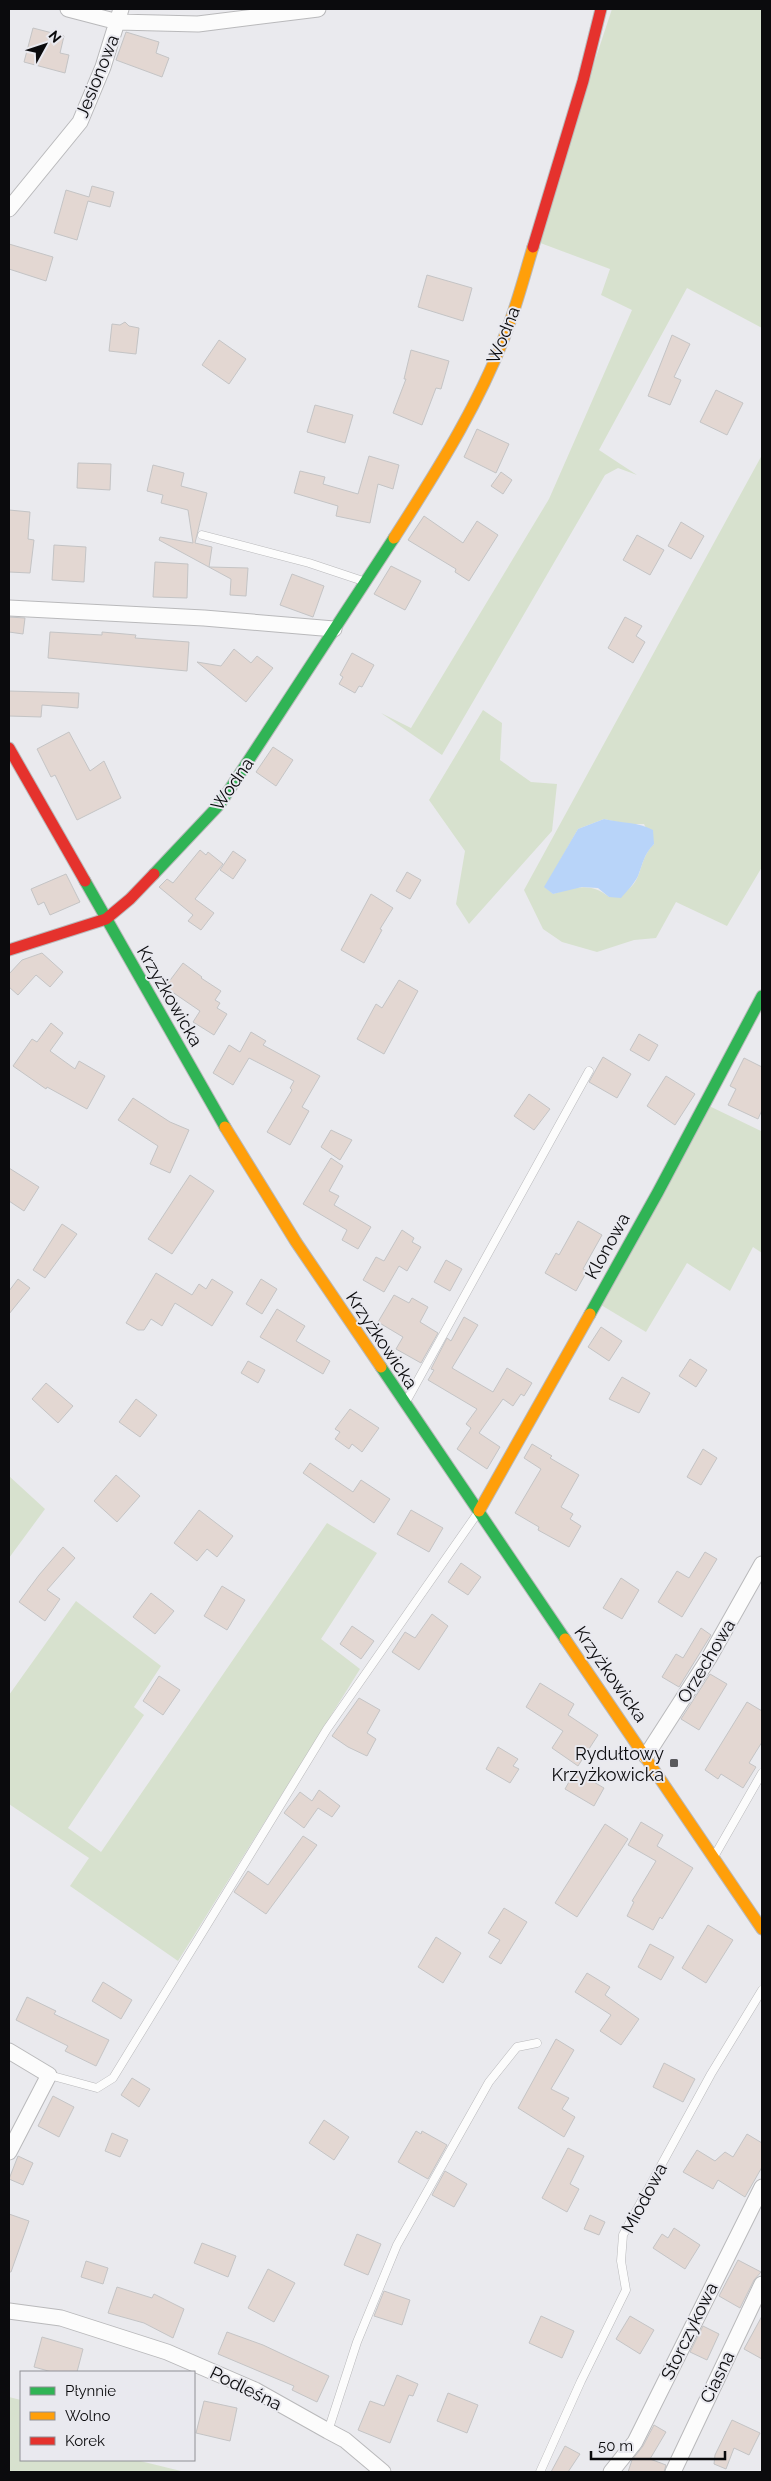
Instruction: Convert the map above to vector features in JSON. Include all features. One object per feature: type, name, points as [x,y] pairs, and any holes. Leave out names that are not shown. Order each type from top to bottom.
[{"type":"street","points":[[68,9],[198,24],[318,9]]},
{"type":"street","name":"Wodna","points":[[106,919],[130,899],[220,804],[443,462],[478,395],[512,317],[583,81],[601,9]]},
{"type":"street","name":"Jesionowa","points":[[9,209],[80,122],[103,66],[120,15]]},
{"type":"street","points":[[9,608],[204,618],[334,630]]},
{"type":"street","name":"Krzyżkowicka","points":[[9,748],[222,1122],[334,1301],[762,1928]]},
{"type":"street","points":[[9,950],[106,919]]},
{"type":"street","name":"Klonowa","points":[[479,1512],[658,1192],[762,996]]},
{"type":"street","name":"Orzechowa","points":[[646,1756],[709,1658],[762,1564]]},
{"type":"street","points":[[9,2051],[49,2075],[9,2152]]},
{"type":"street","name":"Storczykowa","points":[[611,2472],[635,2442],[762,2187]]},
{"type":"street","name":"Ciasna","points":[[672,2472],[762,2284]]},
{"type":"street","name":"Podleśna","points":[[9,2311],[61,2318],[167,2352],[256,2390],[345,2440],[383,2472]]},
{"type":"lane","points":[[202,535],[309,563],[365,581]]},
{"type":"lane","points":[[405,1404],[589,1071]]},
{"type":"lane","points":[[49,2075],[97,2088],[113,2078],[327,1729],[479,1512]]},
{"type":"lane","points":[[714,1856],[762,1773]]},
{"type":"lane","name":"Miodowa","points":[[540,2472],[581,2381],[626,2290],[621,2262],[623,2235],[712,2074],[762,1990]]},
{"type":"lane","points":[[328,2431],[358,2342],[397,2245],[489,2082],[517,2047],[538,2043]]},
{"type":"green space","points":[[612,9],[762,9],[762,328],[687,288],[599,450],[637,475],[618,468],[605,475],[442,755],[381,713],[411,728],[549,499],[632,310],[601,295],[610,269],[535,241]]},
{"type":"green space","points":[[762,455],[762,867],[727,926],[676,902],[656,938],[634,940],[597,952],[562,942],[543,929],[524,890]],"holes":[[[604,819],[626,824],[644,824],[654,844],[646,855],[635,883],[629,889],[609,897],[596,889],[583,887],[553,894],[545,887],[578,829]]]},
{"type":"green space","points":[[483,710],[502,723],[500,760],[531,782],[557,784],[552,831],[469,924],[456,904],[465,851],[429,800]]},
{"type":"green space","points":[[705,1104],[761,1131],[762,1129],[762,1253],[753,1247],[730,1291],[687,1263],[646,1332],[596,1302]]},
{"type":"green space","points":[[9,1476],[45,1509],[9,1558]]},
{"type":"green space","points":[[327,1523],[377,1553],[321,1639],[360,1669],[178,1961],[70,1886],[89,1858],[9,1804],[9,1695],[76,1601],[161,1666],[134,1707],[144,1715],[68,1828],[101,1852]]},
{"type":"green space","points":[[9,2397],[20,2400],[20,2461],[140,2461],[185,2472],[9,2472]]},
{"type":"water","points":[[604,819],[636,824],[653,830],[654,844],[646,855],[634,882],[621,898],[609,897],[598,888],[582,887],[553,894],[544,887],[578,829]]},
{"type":"building","points":[[33,28],[64,36],[60,53],[69,55],[65,73],[24,62]]},
{"type":"building","points":[[126,32],[159,42],[156,53],[169,58],[162,77],[116,60]]},
{"type":"building","points":[[92,186],[114,192],[110,207],[88,201],[77,240],[54,233],[66,190],[89,197]]},
{"type":"building","points":[[9,244],[53,257],[46,281],[9,269]]},
{"type":"building","points":[[427,275],[472,288],[463,321],[418,307]]},
{"type":"building","points":[[125,322],[129,326],[139,328],[136,354],[109,351],[112,324],[120,325]]},
{"type":"building","points":[[672,335],[690,344],[674,377],[681,380],[670,405],[648,396]]},
{"type":"building","points":[[219,340],[246,359],[229,384],[202,365]]},
{"type":"building","points":[[411,350],[449,361],[441,389],[436,388],[422,425],[393,413],[406,379],[404,379]]},
{"type":"building","points":[[716,390],[743,403],[727,435],[700,422]]},
{"type":"building","points":[[315,405],[353,415],[345,443],[307,432]]},
{"type":"building","points":[[477,429],[509,444],[496,473],[464,457]]},
{"type":"building","points":[[369,456],[399,465],[393,489],[378,484],[370,523],[336,516],[338,506],[294,493],[300,471],[325,477],[323,484],[358,494]]},
{"type":"building","points":[[78,463],[111,464],[110,490],[77,488]]},
{"type":"building","points":[[153,465],[184,473],[181,486],[207,493],[195,543],[212,547],[209,567],[248,568],[246,596],[230,595],[231,579],[159,540],[160,537],[193,543],[188,510],[161,503],[163,495],[147,491]]},
{"type":"building","points":[[501,472],[512,480],[503,494],[491,486]]},
{"type":"building","points":[[9,510],[30,512],[28,539],[34,540],[30,573],[9,572]]},
{"type":"building","points":[[424,516],[463,543],[477,521],[498,535],[469,581],[455,572],[456,569],[408,540]]},
{"type":"building","points":[[681,522],[704,536],[691,559],[668,546]]},
{"type":"building","points":[[637,535],[664,550],[650,575],[623,560]]},
{"type":"building","points":[[54,545],[86,547],[84,582],[52,580]]},
{"type":"building","points":[[155,562],[188,564],[187,598],[153,597]]},
{"type":"building","points":[[391,566],[421,581],[405,610],[374,594]]},
{"type":"building","points":[[292,574],[324,586],[313,617],[280,605]]},
{"type":"building","points":[[9,617],[25,618],[23,634],[9,632]]},
{"type":"building","points":[[625,617],[642,626],[636,636],[645,642],[633,663],[608,648]]},
{"type":"building","points":[[50,632],[102,635],[102,632],[136,635],[135,638],[189,642],[187,671],[48,658]]},
{"type":"building","points":[[234,649],[251,663],[257,656],[273,668],[246,702],[197,662],[221,666]]},
{"type":"building","points":[[352,653],[374,665],[362,687],[359,686],[355,693],[339,684],[343,677],[340,675]]},
{"type":"building","points":[[9,691],[79,693],[78,708],[42,705],[41,717],[9,716]]},
{"type":"building","points":[[69,732],[90,771],[104,761],[121,798],[77,820],[55,775],[51,777],[37,749]]},
{"type":"building","points":[[273,747],[293,760],[276,786],[256,772]]},
{"type":"building","points":[[200,850],[206,855],[208,852],[223,864],[195,899],[214,913],[201,930],[188,921],[193,915],[159,887],[167,879],[173,883]]},
{"type":"building","points":[[233,851],[246,860],[233,879],[220,870]]},
{"type":"building","points":[[407,872],[421,880],[410,899],[396,891]]},
{"type":"building","points":[[66,874],[80,902],[50,915],[44,902],[38,905],[31,889]]},
{"type":"building","points":[[371,894],[393,908],[380,929],[382,930],[364,963],[341,950]]},
{"type":"building","points":[[42,953],[63,972],[50,987],[36,975],[18,995],[9,987],[9,974],[22,960]]},
{"type":"building","points":[[183,963],[221,991],[215,1000],[220,1003],[217,1008],[227,1014],[214,1035],[193,1022],[200,1011],[165,987]]},
{"type":"building","points":[[399,980],[418,991],[384,1054],[357,1039],[376,1004],[382,1008]]},
{"type":"building","points":[[51,1023],[63,1033],[50,1051],[75,1069],[79,1061],[105,1076],[87,1109],[47,1087],[46,1089],[13,1066],[32,1039],[37,1042]]},
{"type":"building","points":[[251,1032],[266,1041],[263,1045],[320,1076],[302,1107],[309,1111],[290,1145],[267,1132],[292,1090],[290,1088],[294,1081],[249,1058],[233,1085],[213,1073],[229,1045],[240,1052]]},
{"type":"building","points":[[639,1034],[658,1045],[649,1061],[630,1050]]},
{"type":"building","points":[[603,1057],[631,1074],[617,1098],[589,1082]]},
{"type":"building","points":[[744,1058],[762,1067],[762,1110],[758,1119],[728,1105],[736,1089],[730,1086]]},
{"type":"building","points":[[666,1076],[695,1094],[675,1125],[647,1106]]},
{"type":"building","points":[[529,1094],[550,1109],[534,1130],[514,1116]]},
{"type":"building","points":[[133,1098],[170,1122],[189,1130],[170,1173],[150,1164],[158,1146],[118,1120]]},
{"type":"building","points":[[331,1130],[352,1140],[340,1160],[321,1147]]},
{"type":"building","points":[[331,1158],[343,1166],[329,1191],[339,1196],[334,1205],[371,1227],[358,1249],[342,1240],[347,1230],[303,1204]]},
{"type":"building","points":[[9,1168],[39,1187],[24,1211],[9,1201]]},
{"type":"building","points":[[190,1175],[214,1191],[172,1254],[148,1239]]},
{"type":"building","points":[[578,1221],[602,1235],[583,1269],[587,1271],[576,1291],[545,1273],[556,1253],[559,1255]]},
{"type":"building","points":[[62,1224],[77,1234],[45,1278],[33,1270]]},
{"type":"building","points":[[402,1230],[414,1238],[412,1242],[421,1247],[407,1271],[399,1266],[384,1292],[363,1280],[376,1257],[384,1261]]},
{"type":"building","points":[[446,1260],[462,1269],[450,1291],[434,1282]]},
{"type":"building","points":[[156,1273],[192,1295],[199,1284],[206,1289],[212,1279],[233,1292],[212,1326],[175,1303],[162,1326],[151,1319],[144,1330],[138,1330],[126,1323]]},
{"type":"building","points":[[18,1279],[30,1288],[9,1314],[9,1291]]},
{"type":"building","points":[[261,1279],[277,1289],[262,1314],[246,1304]]},
{"type":"building","points":[[394,1295],[409,1303],[412,1298],[428,1307],[420,1322],[438,1333],[421,1363],[396,1349],[403,1337],[378,1322]]},
{"type":"building","points":[[277,1309],[305,1326],[296,1341],[330,1361],[323,1374],[260,1337]]},
{"type":"building","points":[[464,1317],[478,1325],[452,1368],[493,1392],[507,1368],[532,1383],[524,1396],[521,1394],[513,1406],[503,1399],[479,1433],[500,1447],[487,1469],[457,1449],[471,1428],[466,1424],[477,1409],[428,1380],[434,1370],[431,1369],[447,1338],[451,1341]]},
{"type":"building","points":[[601,1327],[622,1341],[609,1361],[588,1347]]},
{"type":"building","points":[[690,1359],[707,1370],[696,1387],[679,1376]]},
{"type":"building","points":[[248,1361],[265,1370],[258,1383],[241,1373]]},
{"type":"building","points":[[622,1377],[650,1393],[639,1413],[609,1399]]},
{"type":"building","points":[[46,1383],[73,1406],[58,1423],[32,1399]]},
{"type":"building","points":[[136,1399],[157,1415],[140,1437],[119,1422]]},
{"type":"building","points":[[350,1409],[379,1428],[362,1452],[352,1444],[349,1449],[335,1439],[340,1432],[335,1429]]},
{"type":"building","points":[[532,1444],[552,1456],[550,1458],[579,1475],[561,1507],[573,1514],[570,1519],[581,1526],[569,1547],[538,1530],[539,1527],[515,1513],[541,1469],[524,1458]]},
{"type":"building","points":[[703,1449],[717,1458],[701,1485],[687,1477]]},
{"type":"building","points":[[310,1463],[353,1492],[361,1480],[390,1499],[374,1523],[303,1473]]},
{"type":"building","points":[[116,1475],[140,1496],[117,1522],[94,1501]]},
{"type":"building","points":[[199,1510],[233,1536],[217,1557],[207,1549],[197,1561],[174,1543]]},
{"type":"building","points":[[411,1510],[443,1528],[429,1552],[397,1534]]},
{"type":"building","points":[[63,1547],[75,1558],[47,1590],[60,1599],[45,1621],[19,1602]]},
{"type":"building","points":[[705,1552],[717,1559],[682,1617],[658,1602],[677,1571],[689,1578]]},
{"type":"building","points":[[461,1563],[481,1577],[468,1595],[448,1582]]},
{"type":"building","points":[[621,1578],[639,1590],[622,1619],[603,1608]]},
{"type":"building","points":[[222,1586],[245,1600],[227,1630],[204,1616]]},
{"type":"building","points":[[151,1593],[174,1611],[155,1634],[133,1617]]},
{"type":"building","points":[[432,1614],[448,1626],[419,1670],[392,1652],[405,1632],[415,1638]]},
{"type":"building","points":[[352,1626],[374,1641],[361,1659],[340,1644]]},
{"type":"building","points":[[701,1628],[711,1635],[679,1687],[662,1677],[676,1654],[683,1658]]},
{"type":"building","points":[[710,1674],[727,1684],[699,1730],[681,1719]]},
{"type":"building","points":[[159,1676],[180,1690],[163,1715],[143,1701]]},
{"type":"building","points":[[540,1683],[574,1704],[568,1715],[598,1735],[578,1766],[552,1748],[563,1731],[526,1707]]},
{"type":"building","points":[[359,1698],[380,1710],[367,1733],[376,1739],[367,1756],[348,1747],[332,1736]]},
{"type":"building","points":[[747,1702],[762,1711],[762,1742],[749,1763],[756,1767],[743,1788],[721,1774],[718,1779],[705,1770]]},
{"type":"building","points":[[498,1747],[518,1759],[513,1766],[519,1769],[510,1783],[486,1769]]},
{"type":"building","points":[[575,1771],[604,1788],[594,1806],[565,1789]]},
{"type":"building","points":[[319,1790],[340,1806],[332,1817],[318,1808],[304,1828],[284,1813],[300,1792],[312,1801]]},
{"type":"building","points":[[641,1822],[663,1835],[657,1846],[693,1868],[662,1919],[660,1917],[653,1930],[627,1916],[634,1902],[632,1901],[656,1861],[628,1845]]},
{"type":"building","points":[[605,1824],[628,1839],[577,1917],[555,1903]]},
{"type":"building","points":[[303,1836],[317,1845],[266,1914],[234,1892],[248,1871],[268,1885]]},
{"type":"building","points":[[504,1908],[527,1922],[501,1964],[489,1957],[500,1940],[488,1933]]},
{"type":"building","points":[[708,1925],[733,1940],[706,1983],[682,1968]]},
{"type":"building","points":[[436,1937],[461,1953],[443,1983],[418,1967]]},
{"type":"building","points":[[650,1944],[674,1957],[661,1980],[638,1967]]},
{"type":"building","points":[[587,1973],[610,1987],[605,1995],[639,2019],[621,2045],[600,2031],[611,2015],[575,1992]]},
{"type":"building","points":[[103,1982],[132,2000],[121,2019],[92,2001]]},
{"type":"building","points":[[27,1997],[56,2011],[54,2014],[109,2040],[96,2066],[65,2051],[68,2046],[16,2020]]},
{"type":"building","points":[[556,2039],[574,2050],[551,2089],[569,2098],[562,2109],[575,2117],[564,2137],[518,2108]]},
{"type":"building","points":[[664,2063],[695,2079],[683,2102],[653,2087]]},
{"type":"building","points":[[132,2078],[150,2089],[139,2107],[121,2095]]},
{"type":"building","points":[[53,2096],[74,2107],[59,2137],[38,2126]]},
{"type":"building","points":[[324,2120],[349,2137],[334,2160],[309,2143]]},
{"type":"building","points":[[416,2131],[421,2134],[422,2131],[447,2145],[428,2179],[398,2162]]},
{"type":"building","points":[[112,2133],[128,2140],[120,2157],[105,2151]]},
{"type":"building","points":[[747,2134],[762,2143],[762,2167],[745,2197],[718,2180],[713,2189],[683,2172],[697,2150],[715,2161],[725,2152],[733,2157]]},
{"type":"building","points":[[568,2148],[584,2156],[570,2184],[579,2189],[567,2212],[542,2198]]},
{"type":"building","points":[[18,2156],[33,2163],[23,2185],[9,2179]]},
{"type":"building","points":[[445,2171],[467,2184],[454,2207],[432,2195]]},
{"type":"building","points":[[9,2214],[29,2221],[11,2272],[9,2272]]},
{"type":"building","points":[[590,2215],[605,2222],[599,2235],[584,2229]]},
{"type":"building","points":[[674,2228],[700,2245],[685,2269],[653,2248],[662,2234],[668,2238]]},
{"type":"building","points":[[357,2234],[381,2244],[368,2275],[344,2265]]},
{"type":"building","points":[[202,2243],[236,2256],[228,2277],[194,2263]]},
{"type":"building","points":[[738,2260],[761,2272],[754,2280],[740,2308],[719,2296]]},
{"type":"building","points":[[86,2261],[108,2268],[103,2284],[81,2277]]},
{"type":"building","points":[[268,2269],[295,2283],[274,2322],[248,2308]]},
{"type":"building","points":[[117,2287],[152,2298],[154,2294],[184,2309],[173,2338],[144,2323],[108,2313]]},
{"type":"building","points":[[384,2291],[410,2300],[402,2325],[374,2316]]},
{"type":"building","points":[[541,2316],[574,2331],[562,2358],[529,2343]]},
{"type":"building","points":[[630,2316],[654,2330],[640,2354],[616,2339]]},
{"type":"building","points":[[762,2316],[762,2359],[744,2349]]},
{"type":"building","points":[[703,2326],[719,2334],[707,2360],[690,2352]]},
{"type":"building","points":[[227,2332],[263,2345],[329,2376],[317,2402],[292,2390],[294,2386],[218,2354]]},
{"type":"building","points":[[42,2337],[83,2349],[77,2371],[48,2371],[34,2367]]},
{"type":"building","points":[[397,2375],[418,2384],[413,2396],[409,2395],[390,2443],[358,2430],[370,2401],[384,2406]]},
{"type":"building","points":[[448,2393],[478,2405],[467,2433],[437,2421]]},
{"type":"building","points":[[204,2401],[237,2408],[230,2441],[196,2433]]},
{"type":"building","points":[[732,2420],[760,2433],[749,2455],[734,2448],[726,2469],[714,2464],[715,2455]]},
{"type":"building","points":[[654,2425],[666,2432],[650,2459],[666,2465],[664,2472],[628,2472],[632,2460],[643,2446]]},
{"type":"building","points":[[565,2446],[580,2454],[568,2472],[551,2472]]},
{"type":"traffic: fast","points":[[154,874],[220,804],[394,538]]},
{"type":"traffic: fast","points":[[85,881],[225,1127]]},
{"type":"traffic: fast","points":[[590,1314],[658,1192],[762,996]]},
{"type":"traffic: fast","points":[[381,1367],[565,1639]]},
{"type":"traffic: slow","points":[[394,538],[428,485],[475,403],[512,316],[533,247]]},
{"type":"traffic: slow","points":[[225,1127],[296,1242],[381,1367]]},
{"type":"traffic: slow","points":[[479,1511],[590,1314]]},
{"type":"traffic: slow","points":[[565,1639],[762,1929]]},
{"type":"traffic: jam","points":[[533,247],[583,81],[601,9]]},
{"type":"traffic: jam","points":[[9,748],[85,881]]},
{"type":"traffic: jam","points":[[9,950],[106,919],[130,899],[154,874]]},
{"type":"place","name":"Rydułtowy Krzyżkowicka","points":[[674,1763]]}]
